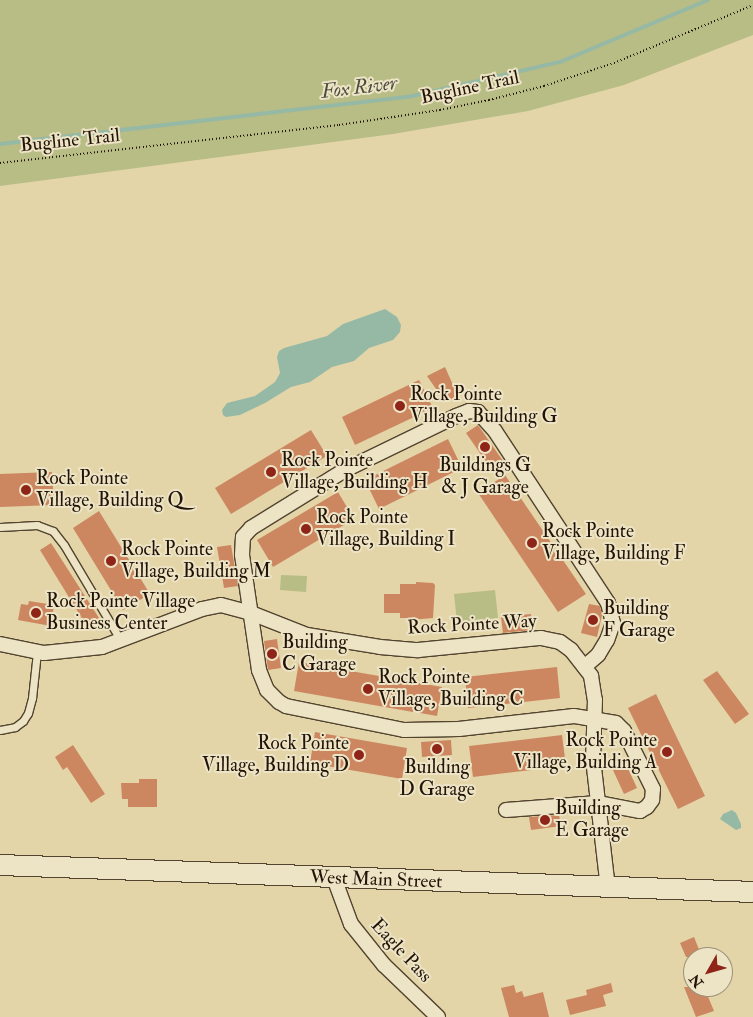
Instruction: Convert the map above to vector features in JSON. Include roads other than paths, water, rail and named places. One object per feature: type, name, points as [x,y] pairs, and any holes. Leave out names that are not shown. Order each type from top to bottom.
[{"type":"main road","name":"West Main Street","points":[[0,865],[753,892]]},
{"type":"street","points":[[506,810],[598,803],[640,811],[647,808],[652,800],[653,789],[624,731],[616,723],[574,716],[459,729],[404,730],[286,706],[272,696],[263,681],[251,613],[242,544],[243,537],[251,528],[344,470],[456,416],[469,411],[478,412],[495,431],[608,603],[614,622],[607,640],[598,655],[584,667]]},
{"type":"street","name":"Rock Pointe Way","points":[[0,644],[37,652],[75,651],[102,647],[212,606],[222,605],[251,613],[307,635],[380,647],[418,650],[540,638],[560,642],[591,676],[595,700],[593,759],[608,888]]},
{"type":"street","name":"Eagle Pass","points":[[334,878],[351,924],[384,965],[438,1017]]},
{"type":"lane","points":[[0,527],[37,525],[53,531],[64,545],[121,641]]},
{"type":"lane","points":[[0,730],[15,727],[23,721],[28,713],[32,698],[37,652]]},
{"type":"waterway","name":"Fox River","points":[[0,144],[408,97],[560,62],[708,0]]},
{"type":"place","name":"Rock Pointe Village, Building G","points":[[400,406]]},
{"type":"place","name":"Buildings G & J Garage","points":[[485,447]]},
{"type":"place","name":"Rock Pointe Village, Building H","points":[[271,472]]},
{"type":"place","name":"Rock Pointe Village, Building Q","points":[[26,490]]},
{"type":"place","name":"Rock Pointe Village, Building I","points":[[306,529]]},
{"type":"place","name":"Rock Pointe Village, Building F","points":[[532,543]]},
{"type":"place","name":"Rock Pointe Village, Building M","points":[[111,561]]},
{"type":"place","name":"Rock Pointe Village Business Center","points":[[36,613]]},
{"type":"place","name":"Building F Garage","points":[[593,620]]},
{"type":"place","name":"Building C Garage","points":[[272,654]]},
{"type":"place","name":"Rock Pointe Village, Building C","points":[[368,689]]},
{"type":"place","name":"Building D Garage","points":[[437,749]]},
{"type":"place","name":"Rock Pointe Village, Building A","points":[[667,752]]},
{"type":"place","name":"Rock Pointe Village, Building D","points":[[359,755]]},
{"type":"place","name":"Building E Garage","points":[[545,820]]}]
